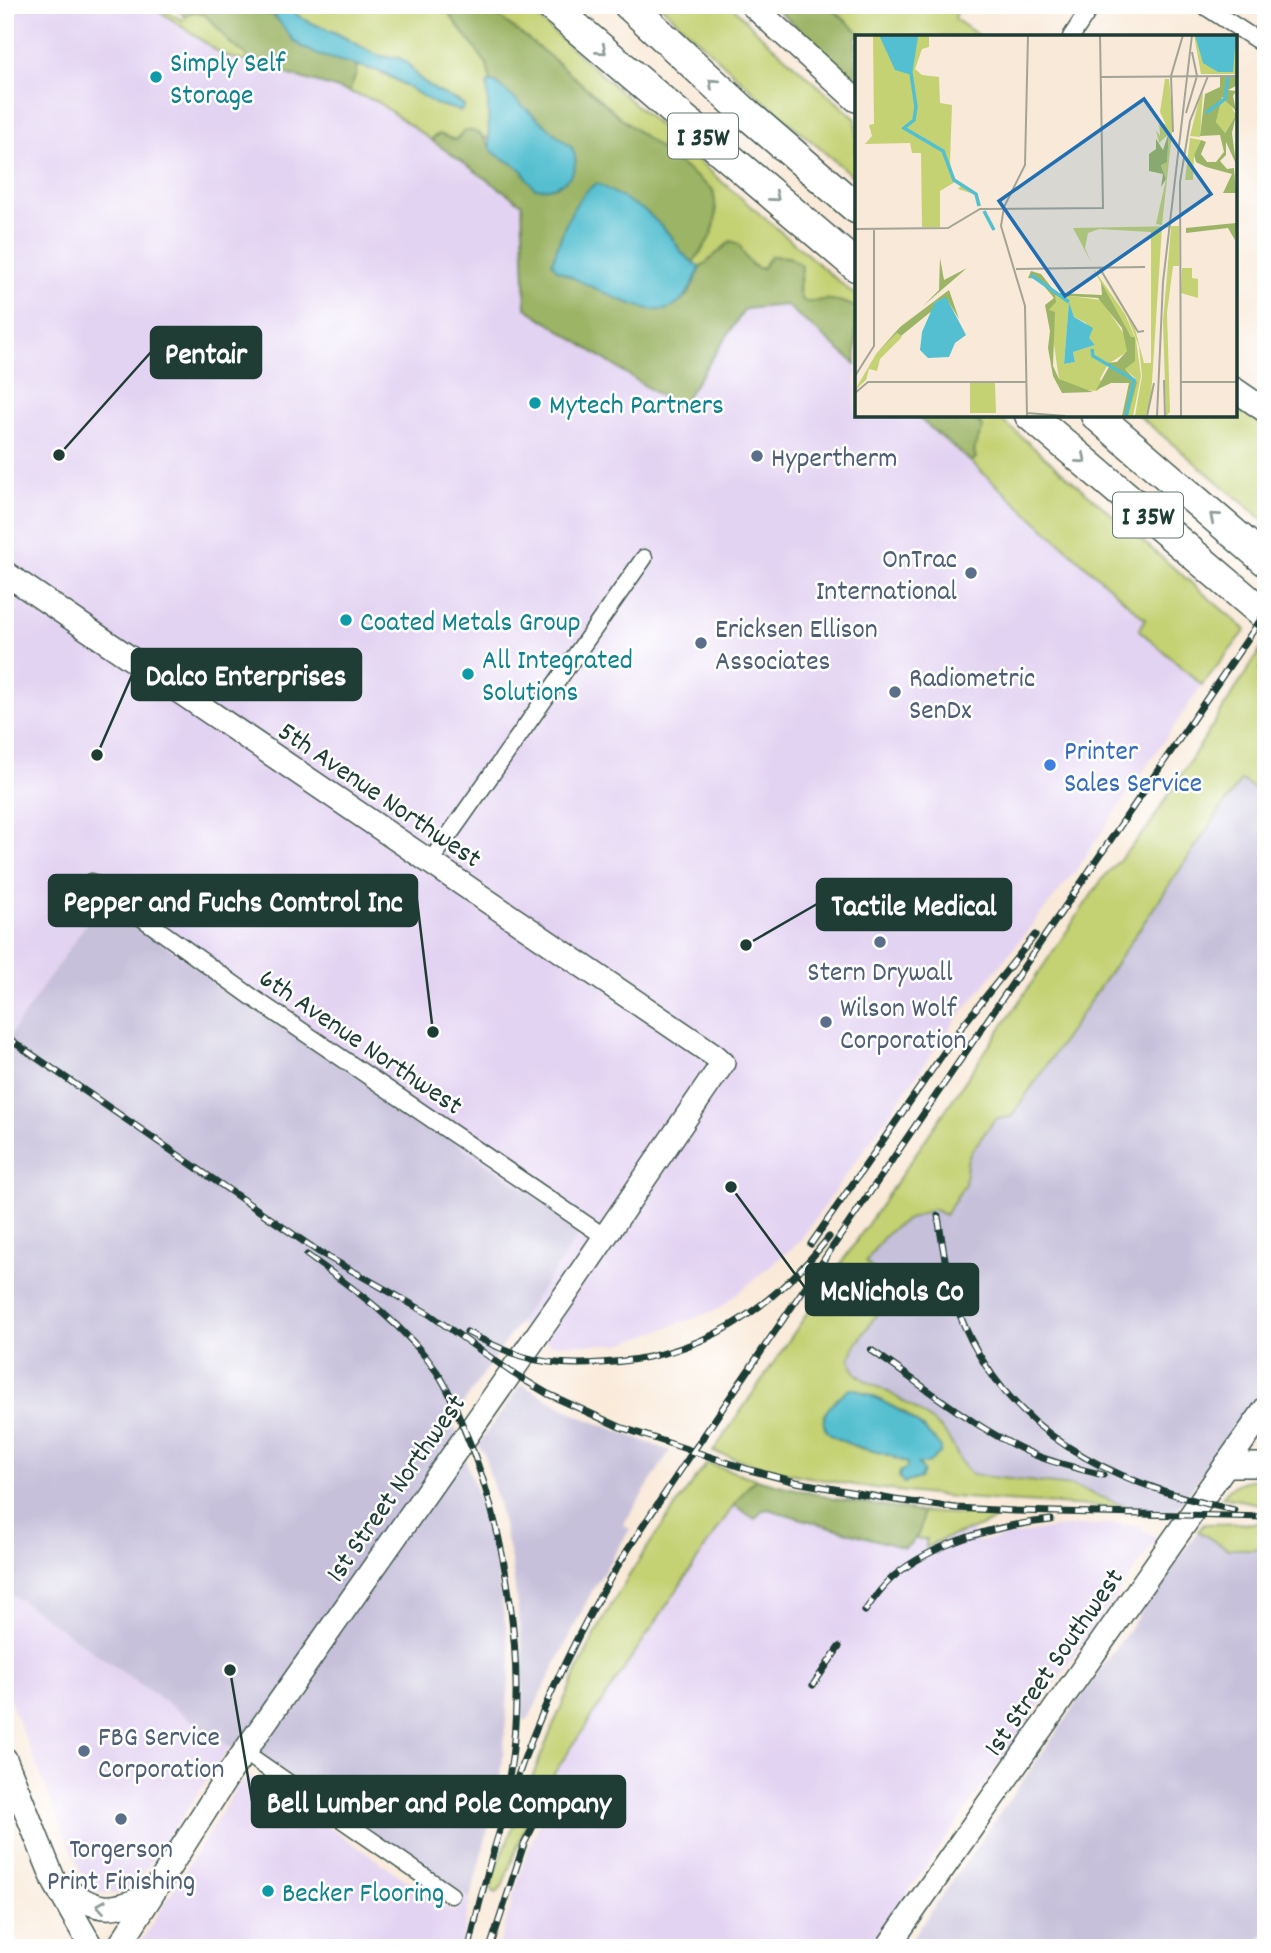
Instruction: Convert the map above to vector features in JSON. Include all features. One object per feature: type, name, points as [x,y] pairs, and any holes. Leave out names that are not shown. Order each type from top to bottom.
[{"type":"highway","name":"I 35W","points":[[550,5],[855,266]]},
{"type":"highway","name":"I 35W","points":[[629,5],[747,114],[855,207]]},
{"type":"highway","name":"I 35W","points":[[1031,416],[1266,616]]},
{"type":"highway","name":"I 35W","points":[[1097,416],[1266,561]]},
{"type":"street","points":[[752,5],[855,99]]},
{"type":"street","points":[[1072,35],[1092,5]]},
{"type":"street","points":[[1203,5],[1266,46]]},
{"type":"street","points":[[1236,390],[1266,411]]},
{"type":"street","points":[[430,862],[643,558]]},
{"type":"street","name":"5th Avenue Northwest","points":[[5,573],[723,1063]]},
{"type":"street","name":"6th Avenue Northwest","points":[[92,881],[252,997],[605,1237]]},
{"type":"street","name":"1st Street Northwest","points":[[118,1948],[244,1752],[605,1237],[723,1063]]},
{"type":"street","name":"1st Street Southwest","points":[[887,1948],[1266,1408]]},
{"type":"street","points":[[1226,1465],[1266,1465]]},
{"type":"street","points":[[244,1752],[451,1895]]},
{"type":"street","points":[[5,1759],[55,1883],[92,1948]]},
{"type":"street","points":[[55,1883],[91,1905],[107,1909],[121,1907],[151,1895]]},
{"type":"shaded area","points":[[5,5],[151,5],[223,55],[376,101],[522,204],[526,308],[679,407],[745,310],[786,305],[855,363],[855,416],[916,416],[971,462],[1145,620],[1139,630],[1202,685],[1076,870],[953,1024],[798,1243],[719,1309],[621,1344],[550,1344],[518,1324],[583,1229],[101,902],[5,1042]]},
{"type":"shaded area","points":[[1242,779],[1266,796],[1266,1386],[1175,1512],[1130,1508],[1073,1486],[972,1475],[962,1466],[955,1453],[892,1394],[860,1377],[850,1364],[855,1346],[886,1297],[883,1279],[865,1262],[885,1233],[896,1224],[934,1209],[945,1214],[965,1184],[971,1152],[995,1119],[1011,1117]]},
{"type":"shaded area","points":[[101,902],[583,1229],[452,1420],[492,1538],[511,1658],[501,1780],[470,1899],[269,1762],[265,1756],[230,1747],[5,1590],[5,1042]]},
{"type":"shaded area","points":[[521,1384],[579,1416],[670,1451],[623,1525],[630,1529],[593,1589],[528,1720],[522,1720],[523,1652],[512,1565],[498,1503],[484,1454],[478,1445]]},
{"type":"shaded area","points":[[734,1505],[755,1519],[763,1510],[768,1509],[904,1548],[916,1539],[927,1539],[927,1547],[972,1528],[977,1542],[1054,1528],[1108,1524],[1137,1525],[1157,1538],[869,1948],[540,1948],[530,1941],[525,1948],[498,1948],[526,1855],[543,1816],[565,1780],[555,1772]]},
{"type":"shaded area","points":[[1198,1531],[1228,1549],[1266,1549],[1266,1931],[1253,1948],[905,1948]]},
{"type":"shaded area","points":[[5,1590],[230,1747],[135,1885],[121,1894],[100,1893],[85,1881],[5,1690]]},
{"type":"shaded area","points":[[250,1777],[258,1779],[453,1912],[463,1895],[470,1899],[461,1948],[137,1948],[239,1784]]},
{"type":"green space","points":[[151,5],[158,5],[182,20],[191,10],[204,9],[228,41],[246,55],[246,62],[223,55]]},
{"type":"green space","points":[[173,5],[231,5],[270,13],[318,55],[357,64],[349,92],[246,62],[246,55],[228,41],[209,18],[197,12],[185,17]]},
{"type":"green space","points":[[287,5],[448,5],[450,15],[487,64],[491,82],[487,85],[490,112],[488,140],[479,133],[460,135],[455,140],[436,135],[431,140],[376,101],[349,92],[357,64],[384,74],[434,102],[461,111],[464,106],[457,100],[439,94],[400,58],[379,56],[332,31],[310,24]]},
{"type":"green space","points":[[448,5],[482,5],[493,12],[553,59],[628,124],[713,190],[716,212],[714,229],[693,262],[682,253],[671,236],[566,223],[552,262],[668,309],[689,294],[700,268],[731,241],[739,244],[748,260],[757,268],[762,269],[771,256],[789,257],[802,266],[799,289],[804,301],[831,300],[855,308],[855,363],[786,305],[745,309],[679,408],[526,308],[522,204],[431,140],[439,134],[455,140],[465,131],[477,133],[498,155],[521,168],[535,188],[557,186],[572,148],[491,82],[487,64],[450,15]]},
{"type":"green space","points":[[482,5],[523,5],[720,180],[855,295],[855,308],[831,300],[806,303],[800,297],[802,271],[767,260],[762,269],[757,267],[749,262],[735,242],[730,242],[700,268],[693,262],[714,229],[716,212],[713,190],[628,124],[553,59]]},
{"type":"green space","points":[[660,5],[731,5],[756,31],[855,118],[855,178],[756,94]]},
{"type":"green space","points":[[772,5],[828,5],[862,35],[855,35],[855,79]]},
{"type":"green space","points":[[828,5],[959,5],[955,19],[978,35],[862,35]]},
{"type":"green space","points":[[1236,405],[1266,426],[1266,522],[1139,416],[1236,416]]},
{"type":"green space","points":[[916,416],[973,416],[983,428],[975,447],[976,458],[971,462]]},
{"type":"green space","points":[[973,416],[997,416],[1246,630],[1202,685],[1139,630],[1145,619],[971,462],[976,458],[973,452],[981,424]]},
{"type":"green space","points":[[1266,641],[1266,655],[1259,670],[1266,669],[1266,796],[1241,780],[1011,1117],[995,1119],[971,1152],[965,1184],[945,1215],[933,1209],[901,1223],[881,1241],[866,1262],[887,1285],[883,1305],[850,1358],[860,1377],[887,1391],[939,1427],[972,1475],[1073,1486],[1130,1508],[910,1493],[823,1480],[763,1467],[713,1452],[1103,878],[1147,829]],"holes":[[[856,1389],[904,1412],[935,1440],[918,1464],[921,1468],[914,1480],[904,1483],[900,1472],[908,1468],[907,1463],[883,1453],[854,1447],[825,1415],[838,1397]]]},
{"type":"green space","points":[[707,1463],[756,1479],[734,1505],[555,1772],[525,1826],[502,1887],[497,1893],[493,1892],[493,1878],[542,1754],[596,1633],[634,1567]]},
{"type":"green space","points":[[756,1479],[835,1499],[922,1512],[920,1528],[916,1538],[904,1548],[768,1509],[763,1510],[755,1519],[734,1505]]},
{"type":"green space","points":[[1266,1479],[1266,1505],[1222,1497],[1231,1487],[1241,1482]]},
{"type":"green space","points":[[922,1512],[995,1518],[992,1522],[926,1548],[926,1539],[916,1539]]},
{"type":"green space","points":[[1266,1523],[1266,1549],[1228,1549],[1198,1531],[1204,1524]]},
{"type":"water","points":[[231,5],[287,5],[304,19],[372,53],[402,59],[424,82],[464,106],[461,111],[435,104],[385,73],[318,55],[293,40],[274,15]]},
{"type":"water","points":[[488,82],[496,83],[572,148],[575,165],[572,173],[561,184],[535,188],[520,169],[499,157],[490,148]]},
{"type":"water","points":[[597,183],[647,212],[671,236],[682,253],[700,268],[688,292],[674,306],[658,310],[645,308],[613,297],[557,270],[552,262],[568,218],[580,198]]},
{"type":"water","points":[[850,1389],[868,1394],[903,1413],[941,1448],[940,1453],[927,1464],[918,1464],[923,1472],[920,1478],[904,1483],[899,1477],[900,1472],[907,1468],[907,1463],[842,1441],[826,1430],[826,1412],[836,1399]]},
{"type":"railway","points":[[469,1948],[492,1855],[522,1764],[559,1676],[613,1573],[692,1453],[1266,612]]},
{"type":"railway","points":[[811,1244],[963,1025],[1035,935]]},
{"type":"railway","points":[[5,1036],[319,1252],[429,1314],[511,1372],[548,1394],[620,1427],[750,1470],[796,1482],[895,1500],[956,1508],[1015,1511],[1266,1517]]},
{"type":"railway","points":[[938,1216],[954,1299],[978,1353],[1004,1390],[1034,1421],[1068,1447],[1106,1468],[1146,1485],[1234,1510]]},
{"type":"railway","points":[[467,1332],[514,1354],[571,1364],[636,1359],[670,1352],[700,1341],[756,1309],[782,1288],[829,1237]]},
{"type":"railway","points":[[307,1255],[377,1308],[424,1355],[448,1391],[478,1465],[502,1552],[514,1645],[516,1690],[509,1778]]},
{"type":"railway","points":[[871,1350],[951,1407],[1013,1445],[1052,1461],[1103,1475]]},
{"type":"railway","points":[[865,1611],[893,1577],[928,1554],[989,1531],[1051,1520]]},
{"type":"railway","points":[[813,1685],[839,1647]]},
{"type":"railway","points":[[490,1948],[524,1844],[551,1792]]},
{"type":"place","name":"Simply Self Storage","points":[[156,77]]},
{"type":"place","name":"Mytech Partners","points":[[535,403]]},
{"type":"place","name":"Pentair","points":[[59,455]]},
{"type":"place","name":"Hypertherm","points":[[757,456]]},
{"type":"place","name":"OnTrac International","points":[[971,573]]},
{"type":"place","name":"Coated Metals Group","points":[[346,620]]},
{"type":"place","name":"Ericksen Ellison Associates","points":[[701,643]]},
{"type":"place","name":"All Integrated Solutions","points":[[468,674]]},
{"type":"place","name":"Radiometric SenDx","points":[[895,692]]},
{"type":"place","name":"Dalco Enterprises","points":[[97,755]]},
{"type":"place","name":"Printer Sales Service","points":[[1050,765]]},
{"type":"place","name":"Stern Drywall","points":[[880,942]]},
{"type":"place","name":"Tactile Medical","points":[[746,945]]},
{"type":"place","name":"Wilson Wolf Corporation","points":[[826,1022]]},
{"type":"place","name":"Pepper and Fuchs Comtrol Inc","points":[[433,1032]]},
{"type":"place","name":"McNichols Co","points":[[731,1187]]},
{"type":"place","name":"Bell Lumber and Pole Company","points":[[230,1670]]},
{"type":"place","name":"FBG Service Corporation","points":[[84,1751]]},
{"type":"place","name":"Torgerson Print Finishing","points":[[121,1819]]},
{"type":"place","name":"Becker Flooring","points":[[268,1891]]}]
